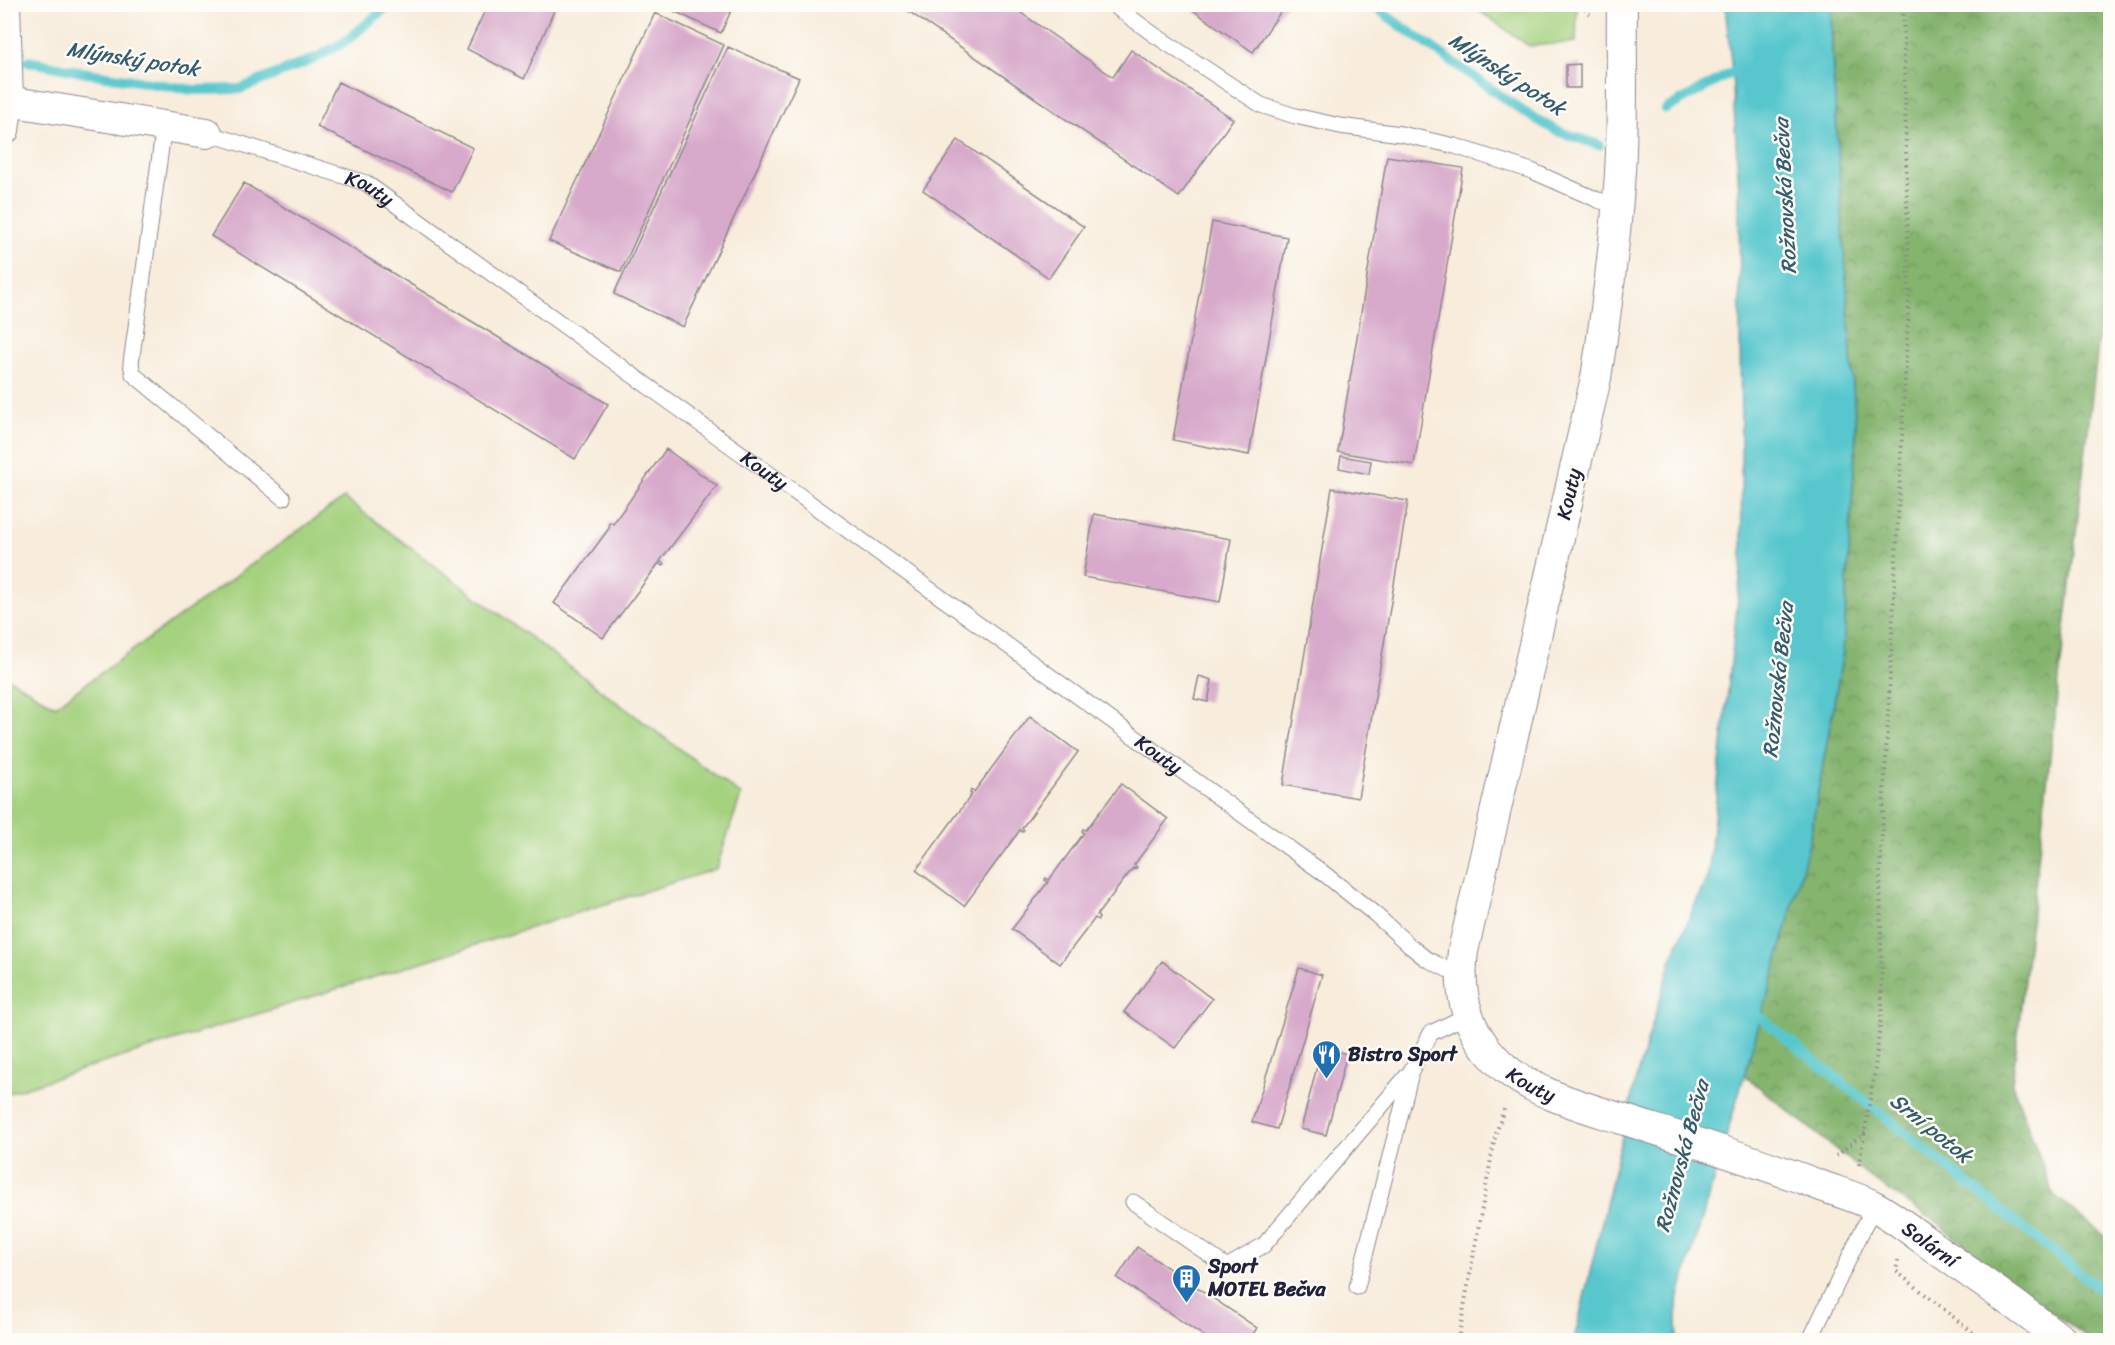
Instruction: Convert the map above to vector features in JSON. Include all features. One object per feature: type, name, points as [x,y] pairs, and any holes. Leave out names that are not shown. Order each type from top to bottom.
[{"type":"street","points":[[4,130],[8,101],[5,4]]},
{"type":"street","name":"Kouty","points":[[1622,4],[1617,206],[1609,293],[1596,378],[1471,915],[1460,976],[1463,999],[1468,1015],[1491,1054],[1506,1069],[1522,1080],[1589,1109],[1784,1171]]},
{"type":"street","name":"Kouty","points":[[8,101],[207,133]]},
{"type":"street","name":"Solární","points":[[1784,1171],[1874,1206],[1965,1269],[2062,1341]]},
{"type":"lane","points":[[1112,4],[1153,34],[1261,105],[1295,116],[1340,126],[1401,134],[1455,146],[1532,171],[1617,206]]},
{"type":"lane","points":[[164,126],[131,363],[133,374],[283,498]]},
{"type":"lane","name":"Kouty","points":[[207,133],[366,183],[1322,872],[1425,958],[1460,976]]},
{"type":"lane","points":[[1356,1287],[1412,1071],[1431,1033],[1468,1015]]},
{"type":"lane","points":[[1133,1202],[1227,1267],[1264,1245],[1412,1071]]},
{"type":"lane","points":[[1810,1341],[1874,1206]]},
{"type":"path","points":[[1867,1126],[1882,1007],[1880,874],[1909,298],[1903,4]]},
{"type":"path","points":[[1458,1341],[1499,1120],[1510,1095],[1522,1080]]},
{"type":"path","points":[[1828,1158],[1835,1157],[1866,1132]]},
{"type":"path","points":[[1899,1252],[1896,1271],[1982,1341]]},
{"type":"green space","points":[[1471,5],[1577,5],[1576,42],[1529,46]]},
{"type":"green space","points":[[1831,5],[2110,5],[2110,241],[2012,1084],[2054,1195],[2110,1240],[2110,1340],[2090,1340],[1937,1223],[1875,1181],[1744,1075],[1809,843],[1843,653],[1856,434],[1832,55]]},
{"type":"green space","points":[[344,498],[741,795],[716,869],[5,1094],[5,676],[55,706]]},
{"type":"water","name":"Rožnovská Bečva","points":[[1725,5],[1831,5],[1832,55],[1856,434],[1843,653],[1809,843],[1774,974],[1677,1303],[1677,1340],[1574,1340],[1636,1078],[1674,953],[1708,875],[1742,561],[1739,193],[1732,72]]},
{"type":"building","points":[[488,4],[557,4],[524,79],[467,49]]},
{"type":"building","points":[[666,4],[734,4],[721,33],[665,7]]},
{"type":"building","points":[[898,4],[1008,4],[1113,77],[1131,50],[1233,119],[1179,197]]},
{"type":"building","points":[[1184,4],[1286,4],[1253,52]]},
{"type":"building","points":[[655,13],[724,45],[621,272],[549,241]]},
{"type":"building","points":[[728,47],[799,78],[683,327],[614,294]]},
{"type":"building","points":[[1580,64],[1580,88],[1566,88],[1566,65]]},
{"type":"building","points":[[338,82],[473,148],[452,192],[317,127]]},
{"type":"building","points":[[958,140],[1084,227],[1049,278],[923,190]]},
{"type":"building","points":[[1387,156],[1463,168],[1414,465],[1338,452]]},
{"type":"building","points":[[244,183],[608,404],[575,459],[211,236]]},
{"type":"building","points":[[1212,222],[1287,237],[1249,455],[1173,440]]},
{"type":"building","points":[[666,449],[717,486],[660,561],[664,564],[662,566],[659,563],[603,638],[554,603],[610,527],[608,525],[610,522],[613,524]]},
{"type":"building","points":[[1341,456],[1371,461],[1369,474],[1339,468]]},
{"type":"building","points":[[1332,488],[1408,501],[1358,798],[1283,785]]},
{"type":"building","points":[[1094,514],[1231,539],[1220,602],[1083,577]]},
{"type":"building","points":[[1199,676],[1212,680],[1208,702],[1194,699]]},
{"type":"building","points":[[1030,716],[1078,752],[1022,828],[1024,830],[1022,832],[1020,830],[964,906],[916,870],[972,794],[971,790],[974,792]]},
{"type":"building","points":[[1121,784],[1168,819],[1134,865],[1137,867],[1133,868],[1097,915],[1098,920],[1095,918],[1060,964],[1012,929],[1048,882],[1046,878],[1049,880],[1084,833],[1083,829],[1086,830]]},
{"type":"building","points":[[1162,961],[1212,999],[1175,1048],[1124,1012]]},
{"type":"building","points":[[1299,968],[1322,975],[1277,1129],[1252,1122]]},
{"type":"building","name":"Bistro Sport","points":[[1322,1047],[1347,1054],[1326,1135],[1301,1129]]},
{"type":"building","name":"Sport MOTEL Bečva","points":[[1137,1247],[1257,1328],[1249,1340],[1210,1340],[1117,1278]]},
{"type":"waterway","name":"Mlýnský potok","points":[[28,61],[193,90],[240,89],[316,58],[346,41],[390,4]]},
{"type":"waterway","name":"Mlýnský potok","points":[[1370,4],[1524,112],[1557,131],[1599,145]]},
{"type":"waterway","name":"Mlýnský potok","points":[[1666,109],[1745,65]]},
{"type":"waterway","name":"Srní potok","points":[[1750,1009],[2110,1297]]},
{"type":"place","name":"Bistro Sport","points":[[1327,1080]]},
{"type":"place","name":"Sport MOTEL Bečva","points":[[1187,1304]]}]
